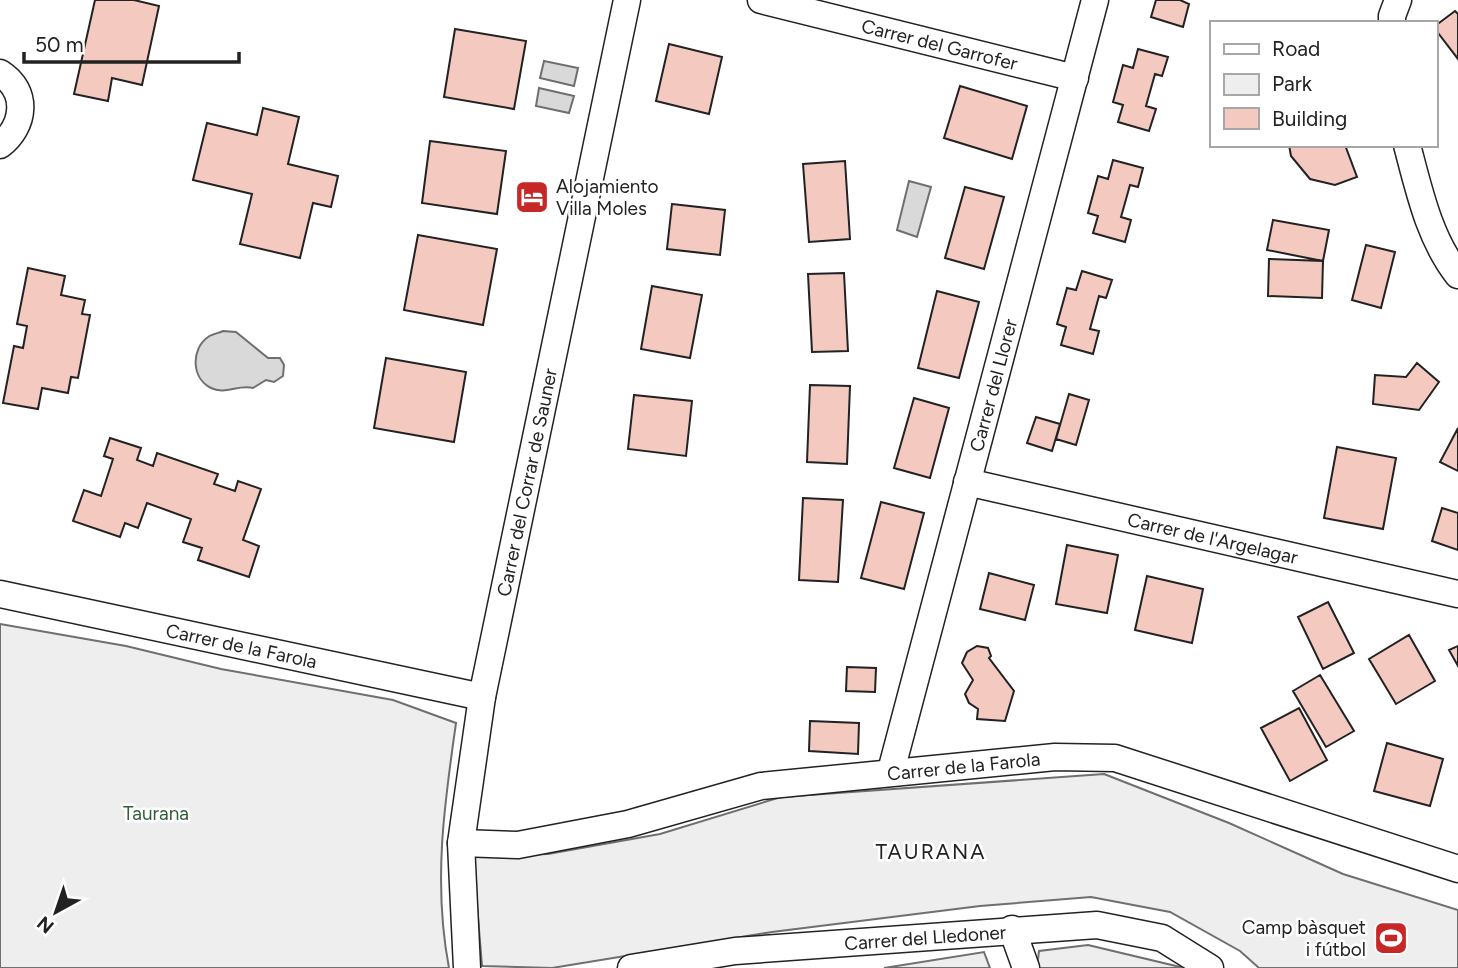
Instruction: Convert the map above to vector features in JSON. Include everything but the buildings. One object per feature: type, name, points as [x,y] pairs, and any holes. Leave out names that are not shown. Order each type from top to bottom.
[{"type":"street","name":"Carrer del Corrar de Sauner","points":[[467,968],[461,843],[482,697],[627,0]]},
{"type":"street","name":"Carrer del Garrofer","points":[[761,0],[805,4],[1075,78]]},
{"type":"street","name":"Carrer del Llorer","points":[[891,771],[1095,0]]},
{"type":"street","points":[[1392,21],[1398,0]]},
{"type":"street","points":[[0,145],[18,126],[21,114],[16,88],[2,70]]},
{"type":"street","points":[[1408,147],[1423,206],[1444,256],[1458,275]]},
{"type":"street","name":"Carrer de l'Argelagar","points":[[967,482],[1458,594]]},
{"type":"street","name":"Carrer de la Farola","points":[[0,594],[482,697]]},
{"type":"street","name":"Carrer de la Farola","points":[[461,843],[518,845],[628,824],[761,786],[891,771],[1055,757],[1115,758],[1458,869]]},
{"type":"street","name":"Carrer del Lledoner","points":[[631,968],[740,960],[1012,929],[1097,925],[1161,938],[1210,968]]},
{"type":"street","points":[[1012,929],[1026,968]]},
{"type":"green space","name":"Taurana","points":[[0,624],[126,646],[221,669],[393,700],[456,723],[444,815],[441,875],[444,937],[449,968],[0,968]]},
{"type":"green space","points":[[1104,774],[1229,823],[1343,874],[1458,910],[1458,968],[1259,968],[1240,951],[1170,912],[1091,897],[980,906],[772,932],[552,968],[482,966],[473,856],[548,854],[660,834],[781,797]]},
{"type":"green space","points":[[1088,945],[1181,968],[1037,968],[1039,951]]},
{"type":"green space","points":[[984,952],[990,968],[884,968]]},
{"type":"shaded area","points":[[544,61],[578,68],[574,86],[540,78]]},
{"type":"shaded area","points":[[539,88],[574,96],[569,113],[536,106]]},
{"type":"shaded area","points":[[909,181],[931,187],[917,237],[897,230]]},
{"type":"shaded area","points":[[223,331],[236,332],[268,358],[280,358],[284,365],[283,376],[274,382],[266,380],[253,388],[216,390],[204,383],[197,371],[198,349],[208,337]]},
{"type":"place","name":"Alojamiento Villa Moles","points":[[532,197]]},
{"type":"place","name":"Camp bàsquet i fútbol","points":[[1391,938]]},
{"type":"district","name":"TAURANA","points":[[931,851]]}]
